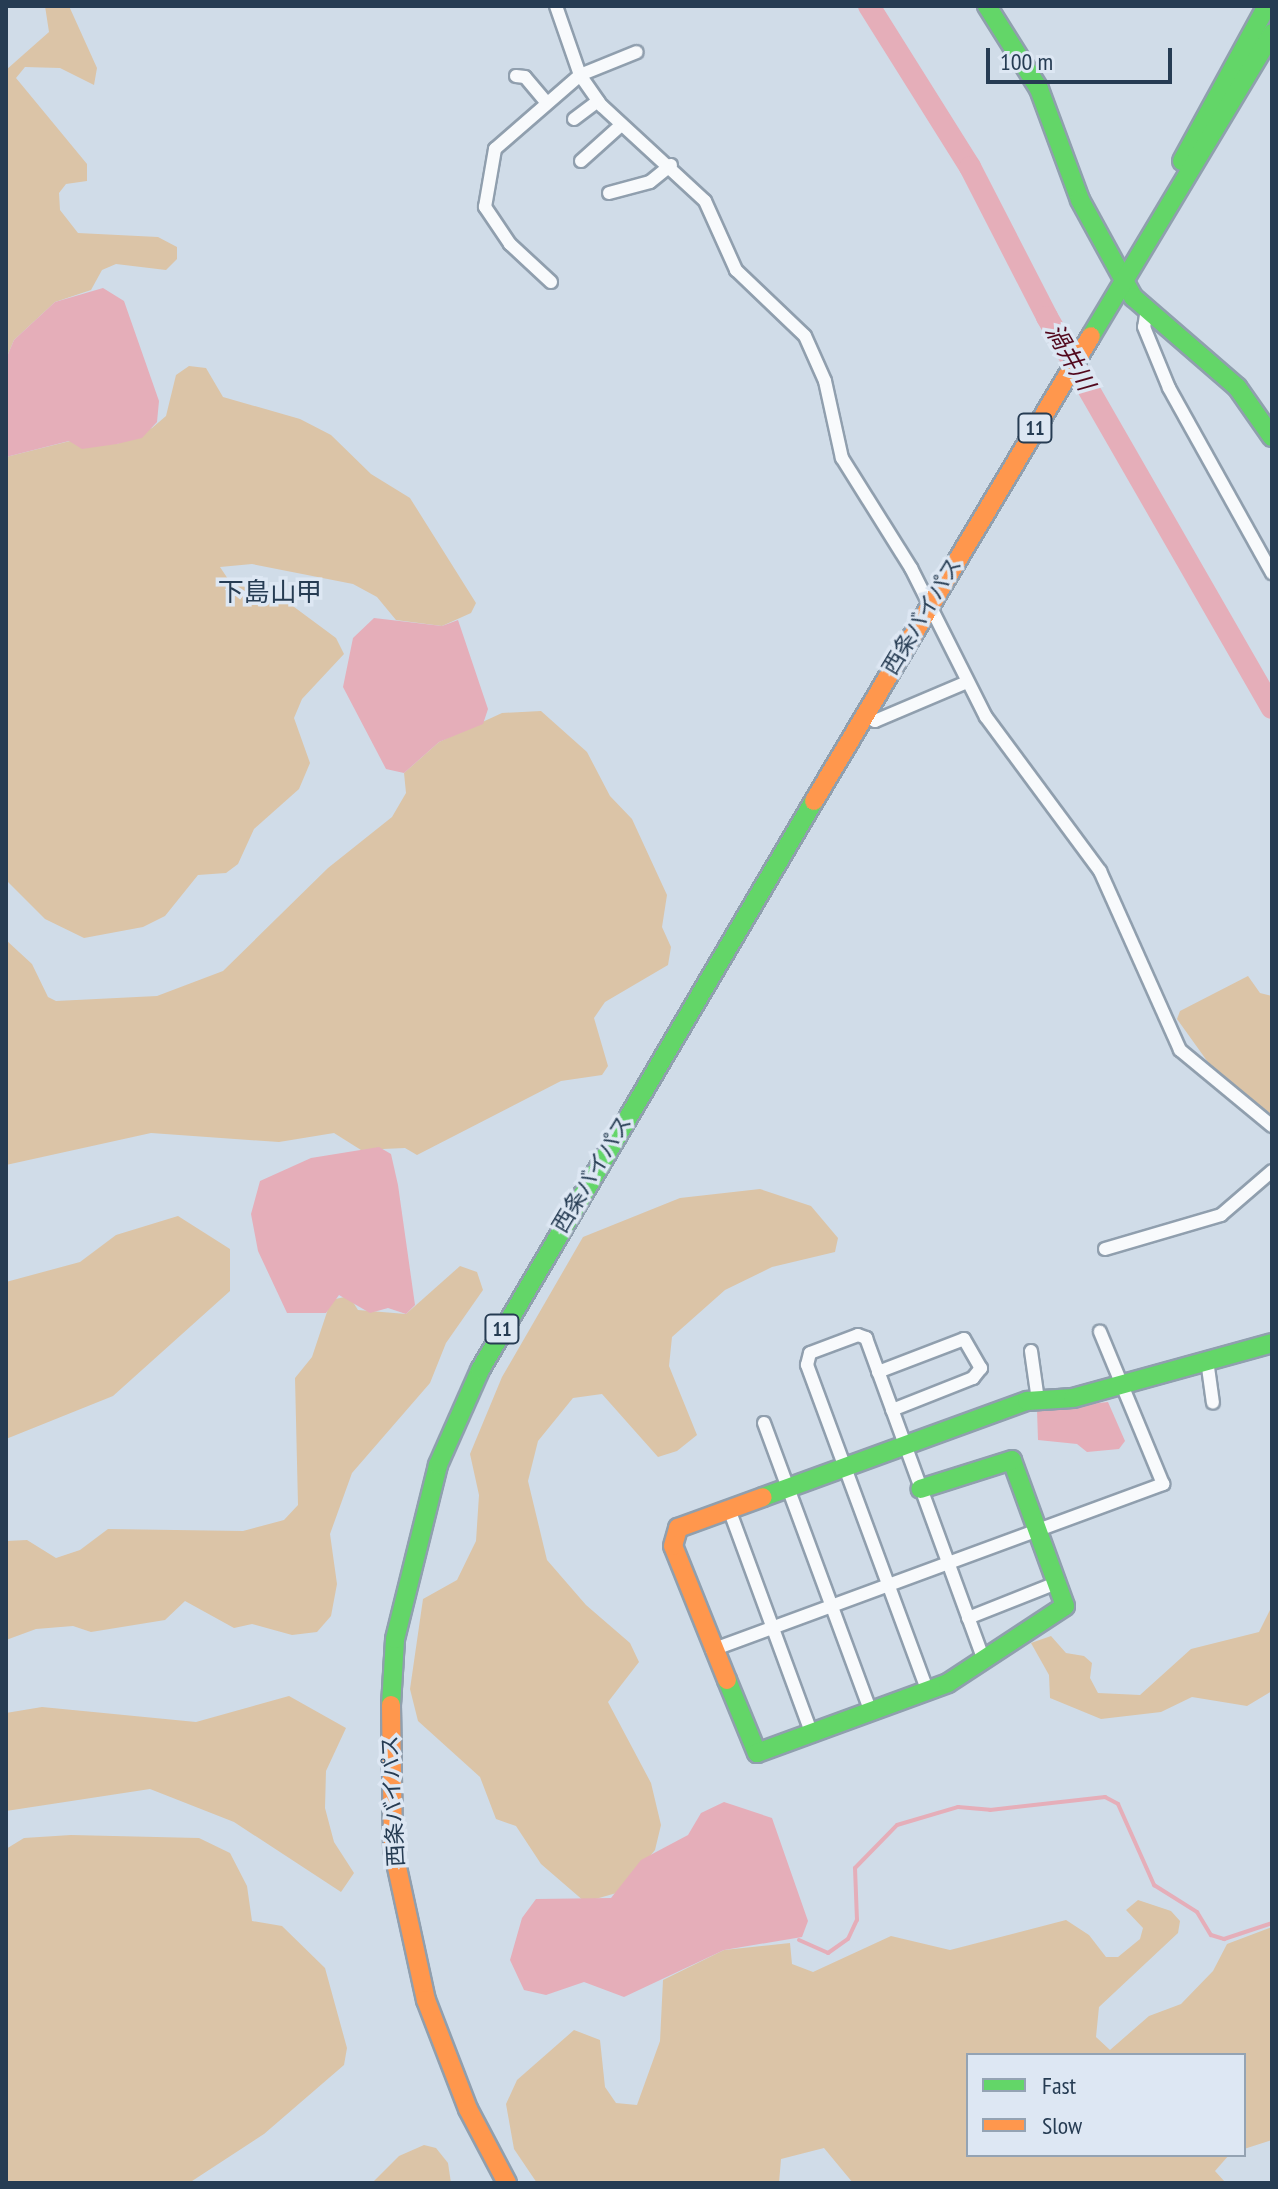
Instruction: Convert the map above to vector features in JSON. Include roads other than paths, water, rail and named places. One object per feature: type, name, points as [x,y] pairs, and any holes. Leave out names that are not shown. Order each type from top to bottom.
[{"type":"main road","points":[[987,6],[1039,89],[1080,200],[1123,280],[1147,309],[1237,387],[1272,437]]},
{"type":"main road","name":"西条バイパス","points":[[1141,249],[1210,101],[1267,6]]},
{"type":"main road","name":"西条バイパス","points":[[507,2183],[443,2049],[401,1898],[388,1744],[404,1585],[438,1465],[480,1370],[863,714],[1272,33]]},
{"type":"main road","points":[[920,1489],[1008,1458],[1059,1582],[1062,1610],[928,1692],[763,1753],[752,1750],[712,1650],[672,1534],[729,1509],[1038,1400],[1120,1385],[1272,1343]]},
{"type":"street","points":[[556,6],[580,75],[598,101],[620,126],[671,165],[705,201],[736,270],[805,336],[825,381],[842,458],[929,603],[967,682],[992,725],[1100,871],[1180,1050],[1272,1126]]},
{"type":"street","points":[[551,282],[510,244],[483,201],[495,149],[544,100],[580,75],[637,52]]},
{"type":"street","points":[[516,76],[525,77],[544,100]]},
{"type":"street","points":[[574,119],[598,101]]},
{"type":"street","points":[[581,161],[620,126]]},
{"type":"street","points":[[609,193],[650,182],[671,165]]},
{"type":"street","points":[[1147,309],[1144,327],[1169,388],[1272,573]]},
{"type":"street","points":[[863,714],[875,721],[967,682]]},
{"type":"street","points":[[1105,1249],[1221,1215],[1272,1171]]},
{"type":"street","points":[[712,1650],[1163,1484],[1100,1332]]},
{"type":"street","points":[[928,1692],[845,1467],[808,1356],[862,1335],[984,1660]]},
{"type":"street","points":[[878,1372],[964,1339],[981,1368],[978,1376],[892,1410]]},
{"type":"street","points":[[1031,1351],[1038,1400]]},
{"type":"street","points":[[1207,1360],[1213,1403]]},
{"type":"street","points":[[764,1423],[871,1713]]},
{"type":"street","points":[[729,1509],[812,1735]]},
{"type":"street","points":[[968,1618],[1059,1582]]},
{"type":"waterway","name":"渦井川","points":[[869,6],[970,167],[1047,317],[1272,708]]},
{"type":"waterway","points":[[799,1940],[828,1953],[848,1939],[857,1920],[855,1868],[897,1825],[958,1807],[990,1810],[1105,1797],[1118,1804],[1154,1885],[1197,1912],[1211,1935],[1224,1939],[1272,1923]]},
{"type":"district","name":"下島山甲","points":[[270,592]]}]
